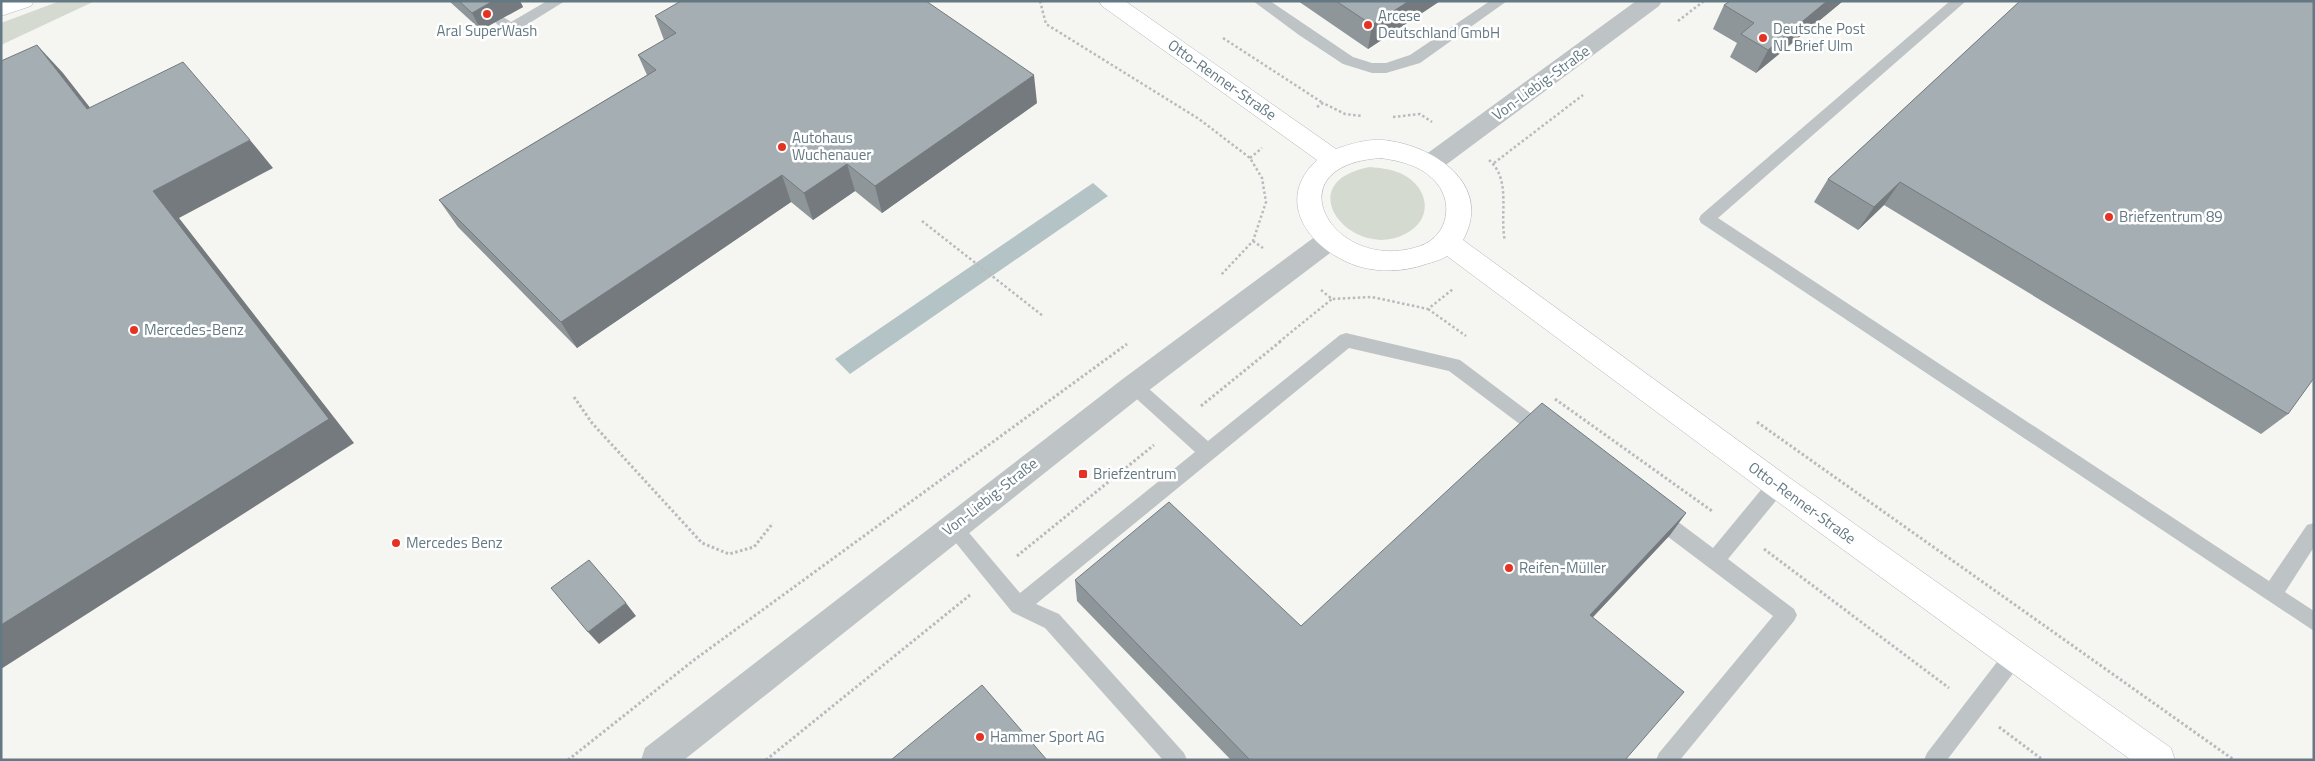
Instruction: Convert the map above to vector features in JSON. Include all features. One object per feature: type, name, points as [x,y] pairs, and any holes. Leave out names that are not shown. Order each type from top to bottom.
[{"type":"street","points":[[1,9],[23,1]]},
{"type":"street","name":"Otto-Renner-Straße","points":[[1110,1],[1334,160]]},
{"type":"street","name":"Von-Liebig-Straße","points":[[1430,164],[1651,1]]},
{"type":"street","points":[[1382,149],[1407,154],[1430,164],[1444,175],[1453,187],[1459,202],[1460,216],[1456,229],[1447,242],[1434,252],[1400,262],[1381,262],[1362,258],[1344,250],[1329,240],[1319,229],[1312,216],[1309,203],[1310,190],[1323,168],[1334,160],[1357,152],[1382,149]]},
{"type":"street","name":"Von-Liebig-Straße","points":[[656,760],[1134,386],[1329,240]]},
{"type":"street","name":"Otto-Renner-Straße","points":[[1447,242],[1776,485],[2159,760]]},
{"type":"lane","points":[[500,20],[510,28],[558,1]]},
{"type":"lane","points":[[1260,1],[1343,59],[1361,66],[1382,69],[1400,66],[1415,58],[1500,1]]},
{"type":"lane","points":[[1959,1],[1707,219],[2314,622]]},
{"type":"lane","points":[[1019,606],[1346,340],[1454,364],[1557,442]]},
{"type":"lane","points":[[1134,386],[1208,452]]},
{"type":"lane","points":[[1714,560],[1776,485]]},
{"type":"lane","points":[[1644,507],[1787,616],[1666,760]]},
{"type":"lane","points":[[952,527],[1019,606],[1052,621],[1177,760]]},
{"type":"lane","points":[[2272,594],[2314,531]]},
{"type":"lane","points":[[1934,760],[2014,656]]},
{"type":"path","points":[[1040,1],[1046,24],[1199,119],[1250,158],[1262,178],[1266,202],[1253,241],[1213,281]]},
{"type":"path","points":[[1216,34],[1323,104],[1345,114],[1369,118]]},
{"type":"path","points":[[1250,158],[1323,104]]},
{"type":"path","points":[[766,760],[1332,299],[1372,296],[1428,309],[1505,244],[1501,219],[1503,186],[1500,171],[1494,163],[1420,114],[1386,118]]},
{"type":"path","points":[[922,221],[1043,316]]},
{"type":"path","points":[[1253,241],[1332,299]]},
{"type":"path","points":[[568,760],[694,660],[1133,339]]},
{"type":"path","points":[[574,397],[592,423],[702,543],[729,554],[754,547],[773,522]]},
{"type":"path","points":[[1748,416],[2234,760]]},
{"type":"shaded area","points":[[60,1],[95,1],[1,45],[1,23]]},
{"type":"shaded area","points":[[1370,167],[1400,173],[1417,186],[1425,203],[1421,220],[1415,228],[1405,234],[1385,240],[1365,237],[1349,229],[1336,217],[1331,202],[1333,188],[1346,175]]},
{"type":"shaded area","points":[[1093,183],[1108,196],[850,374],[835,359]]},
{"type":"building","points":[[459,1],[493,1],[472,13]]},
{"type":"building","name":"Autohaus Wuchenauer","points":[[681,1],[926,1],[1034,75],[875,186],[847,164],[804,193],[782,175],[561,322],[439,200],[656,70],[638,55],[676,33],[655,16]]},
{"type":"building","points":[[1336,1],[1409,1],[1372,25]]},
{"type":"building","points":[[1730,1],[1827,1],[1768,50],[1741,34],[1754,23],[1724,5]]},
{"type":"building","name":"Briefzentrum 89","points":[[2020,1],[2314,1],[2314,378],[2288,414],[1900,182],[1874,207],[1828,179]]},
{"type":"building","name":"Mercedes-Benz","points":[[37,45],[87,109],[183,62],[250,140],[153,191],[329,419],[1,625],[1,61]]},
{"type":"building","name":"Reifen-Müller","points":[[1542,403],[1686,513],[1590,615],[1684,692],[1625,760],[1250,760],[1075,580],[1169,502],[1301,626]]},
{"type":"building","points":[[589,560],[626,603],[588,632],[551,588]]},
{"type":"building","name":"Hammer Sport AG","points":[[982,685],[1047,760],[891,760]]},
{"type":"place","name":"Aral SuperWash","points":[[487,14]]},
{"type":"place","name":"Arcese Deutschland GmbH","points":[[1368,25]]},
{"type":"place","name":"Deutsche Post NL Brief Ulm","points":[[1763,38]]},
{"type":"place","name":"Autohaus Wuchenauer","points":[[782,147]]},
{"type":"place","name":"Briefzentrum 89","points":[[2109,217]]},
{"type":"place","name":"Mercedes-Benz","points":[[134,330]]},
{"type":"place","name":"Briefzentrum","points":[[1083,474]]},
{"type":"place","name":"Mercedes Benz","points":[[396,543]]},
{"type":"place","name":"Reifen-Müller","points":[[1509,568]]},
{"type":"place","name":"Hammer Sport AG","points":[[980,737]]}]
